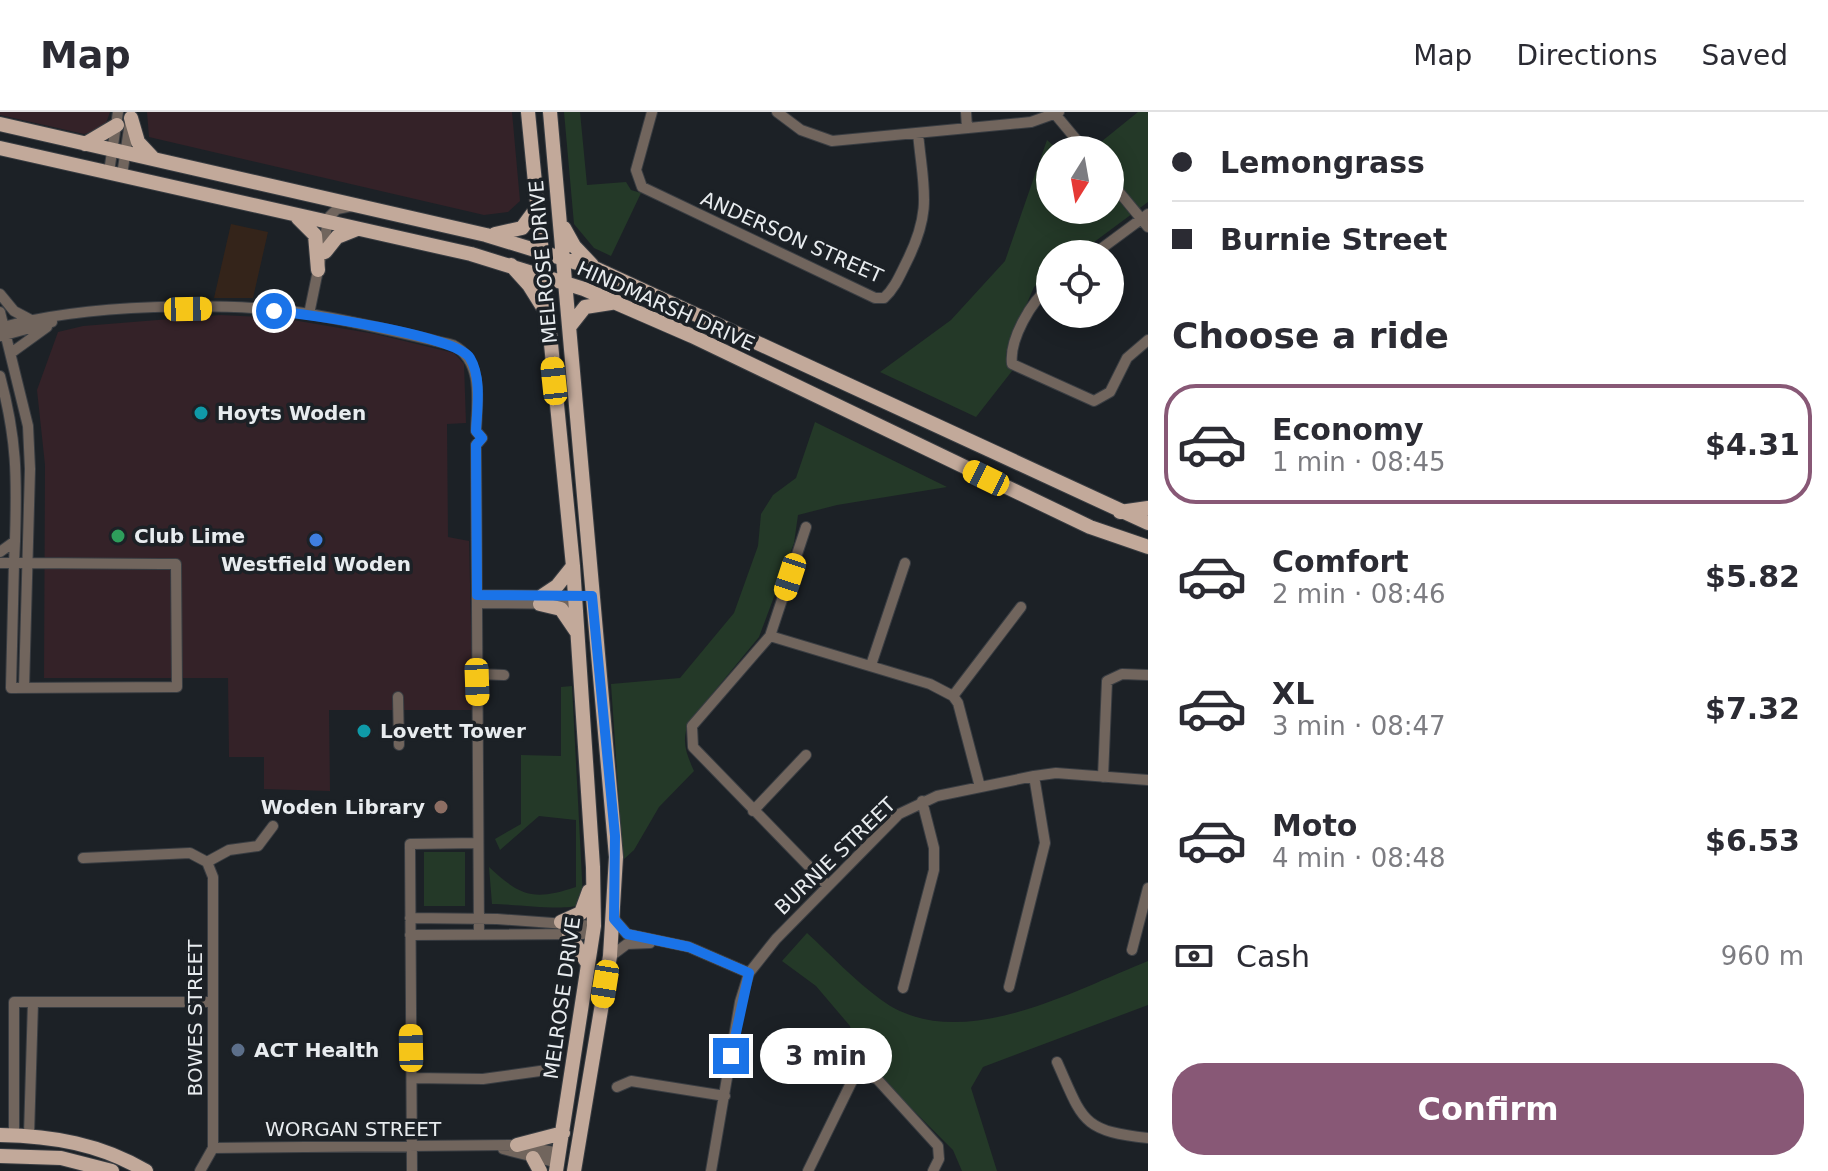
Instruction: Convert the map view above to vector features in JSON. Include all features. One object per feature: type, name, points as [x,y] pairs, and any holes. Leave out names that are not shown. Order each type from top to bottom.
[{"type":"main road","name":"MELROSE DRIVE","points":[[528,112],[576,600],[593,867],[594,926],[558,1162]]},
{"type":"main road","name":"MELROSE DRIVE","points":[[550,112],[611,793],[614,901],[610,956],[575,1164]]},
{"type":"main road","points":[[85,144],[124,117],[138,142],[154,160]]},
{"type":"main road","name":"HINDMARSH DRIVE","points":[[0,124],[154,160],[329,214],[358,229],[510,265],[617,302],[1090,527],[1146,543]]},
{"type":"main road","name":"HINDMARSH DRIVE","points":[[0,148],[291,214],[329,214],[352,206],[486,235],[597,269],[1148,523]]},
{"type":"main road","points":[[0,157],[48,159]]},
{"type":"main road","points":[[486,235],[512,233],[522,228],[536,209]]},
{"type":"main road","points":[[291,214],[315,235],[318,270]]},
{"type":"main road","points":[[559,221],[574,246],[597,269]]},
{"type":"main road","points":[[325,252],[337,237],[358,229]]},
{"type":"main road","points":[[510,265],[529,285],[546,313]]},
{"type":"main road","points":[[570,326],[580,310],[617,302]]},
{"type":"main road","points":[[1119,512],[1148,508]]},
{"type":"main road","points":[[569,527],[587,536]]},
{"type":"main road","points":[[578,635],[572,620],[561,609],[541,600],[557,586],[572,561],[577,542],[587,536]]},
{"type":"main road","points":[[576,600],[593,599]]},
{"type":"main road","points":[[588,965],[565,928],[587,903],[593,867]]},
{"type":"main road","points":[[610,956],[600,931],[594,926],[614,901]]},
{"type":"main road","points":[[517,1145],[563,1133]]},
{"type":"main road","points":[[14,1135],[88,1145],[146,1171]]},
{"type":"main road","points":[[0,1156],[71,1159],[112,1171]]},
{"type":"main road","points":[[558,1162],[575,1164]]},
{"type":"street","name":"ANDERSON STREET","points":[[652,112],[636,170],[642,187],[875,298],[884,298],[892,291],[922,232],[926,215],[918,133]]},
{"type":"street","points":[[777,112],[801,130],[832,141],[1031,122],[1057,113],[1074,136]]},
{"type":"street","points":[[966,112],[967,128]]},
{"type":"street","points":[[115,174],[124,117]]},
{"type":"street","points":[[1115,240],[1146,220],[1124,196]]},
{"type":"street","points":[[318,270],[325,252],[329,214]]},
{"type":"street","points":[[309,314],[329,214]]},
{"type":"street","points":[[0,294],[14,311],[33,320]]},
{"type":"street","points":[[1036,300],[1013,345],[1012,364],[1094,401],[1110,392],[1127,358],[1148,340]]},
{"type":"street","points":[[3,331],[33,320],[68,315],[206,309],[309,314],[462,349],[472,362],[476,378],[476,431],[469,438],[476,445],[479,934]]},
{"type":"street","points":[[0,312],[28,426],[24,688]]},
{"type":"street","points":[[11,353],[68,315]]},
{"type":"street","points":[[3,331],[56,321]]},
{"type":"street","points":[[0,376],[14,427],[15,541],[14,563],[11,688],[177,687],[176,564],[27,563],[14,563],[0,563]]},
{"type":"street","points":[[806,527],[770,636],[692,726],[693,747],[700,758],[828,886]]},
{"type":"street","points":[[0,552],[15,541]]},
{"type":"street","points":[[871,665],[905,563]]},
{"type":"street","points":[[477,599],[576,600]]},
{"type":"street","points":[[953,696],[1021,607]]},
{"type":"street","points":[[770,636],[930,684],[953,696],[961,712],[980,787]]},
{"type":"street","points":[[477,674],[504,675]]},
{"type":"street","points":[[1103,777],[1107,681],[1122,674],[1148,675]]},
{"type":"street","points":[[398,697],[399,745]]},
{"type":"street","points":[[753,811],[806,755]]},
{"type":"street","name":"BURNIE STREET","points":[[714,1171],[740,1002],[749,973],[776,939],[899,814],[922,801],[1034,776],[1056,773],[1148,780]]},
{"type":"street","points":[[1009,987],[1045,843],[1034,776]]},
{"type":"street","points":[[903,988],[934,870],[934,848],[922,801]]},
{"type":"street","points":[[83,858],[190,853],[207,862],[229,850],[258,846],[273,826]]},
{"type":"street","points":[[412,1171],[410,844],[478,843]]},
{"type":"street","name":"BOWES STREET","points":[[200,1171],[213,1148],[213,877],[207,862]]},
{"type":"street","points":[[1132,950],[1148,888]]},
{"type":"street","points":[[410,918],[478,919],[565,928],[583,934],[594,926]]},
{"type":"street","points":[[614,919],[627,934],[689,947],[749,973]]},
{"type":"street","points":[[410,935],[565,928]]},
{"type":"street","points":[[610,956],[627,944],[660,942]]},
{"type":"street","points":[[14,1135],[14,1002],[213,1002]]},
{"type":"street","points":[[14,1135],[33,1002]]},
{"type":"street","points":[[1057,1062],[1073,1101],[1094,1127],[1110,1134],[1148,1138]]},
{"type":"street","points":[[412,1078],[483,1079],[547,1070]]},
{"type":"street","points":[[808,1171],[854,1077],[864,1074],[877,1079],[938,1146],[939,1159],[933,1171]]},
{"type":"street","points":[[617,1087],[631,1081],[725,1096]]},
{"type":"street","name":"WORGAN STREET","points":[[213,1148],[517,1145],[558,1162]]},
{"type":"street","name":"WORGAN STREET","points":[[494,1147],[537,1164],[558,1162]]},
{"type":"shaded area","points":[[0,112],[110,112],[104,129],[84,134],[0,115]]},
{"type":"shaded area","points":[[147,112],[512,112],[520,201],[508,212],[484,215],[149,137]]},
{"type":"shaded area","points":[[231,224],[268,232],[253,298],[214,298]]},
{"type":"shaded area","points":[[220,315],[281,318],[375,334],[454,353],[464,364],[466,423],[447,424],[448,537],[469,541],[473,710],[329,710],[330,791],[264,789],[264,757],[229,757],[228,678],[44,678],[45,465],[37,390],[58,332],[83,326]]},
{"type":"green space","points":[[564,112],[580,112],[587,185],[626,182],[631,190],[641,193],[611,256],[594,248],[574,224]]},
{"type":"green space","points":[[1138,112],[1148,112],[1148,202],[1124,220],[1124,136],[1108,136]]},
{"type":"green space","points":[[1036,172],[1036,224],[1118,224],[1097,240],[1036,240],[1036,286],[1006,352],[1012,371],[976,417],[880,372],[951,320],[1005,261]]},
{"type":"green space","points":[[815,422],[947,487],[837,505],[798,515],[794,543],[759,637],[689,722],[685,735],[686,747],[694,771],[659,807],[634,850],[623,860],[611,684],[680,678],[734,613],[758,546],[761,514],[773,495],[796,478]]},
{"type":"green space","points":[[572,686],[583,898],[580,905],[572,907],[492,904],[489,867],[510,885],[529,894],[549,894],[576,887],[576,820],[539,816],[500,850],[495,839],[521,824],[521,755],[561,756],[561,687]]},
{"type":"green space","points":[[424,852],[465,852],[465,906],[424,906]]},
{"type":"green space","points":[[807,933],[880,999],[911,1015],[944,1022],[979,1020],[1014,1013],[1050,1002],[1148,961],[1148,1005],[983,1067],[971,1088],[997,1171],[962,1171],[953,1150],[874,1071],[861,1070],[850,1026],[816,986],[782,961]]},
{"type":"place","name":"Hoyts Woden","points":[[201,413]]},
{"type":"place","name":"Club Lime","points":[[118,536]]},
{"type":"place","name":"Westfield Woden","points":[[316,540]]},
{"type":"place","name":"Lovett Tower","points":[[364,731]]},
{"type":"place","name":"Woden Library","points":[[441,807]]},
{"type":"place","name":"ACT Health","points":[[238,1050]]},
{"type":"route","points":[[274,311],[309,314],[422,337],[453,345],[469,357],[476,378],[476,431],[482,438],[482,442],[476,445],[477,595],[592,596],[615,836],[614,919],[627,934],[689,947],[749,973],[743,988],[731,1056]]}]
